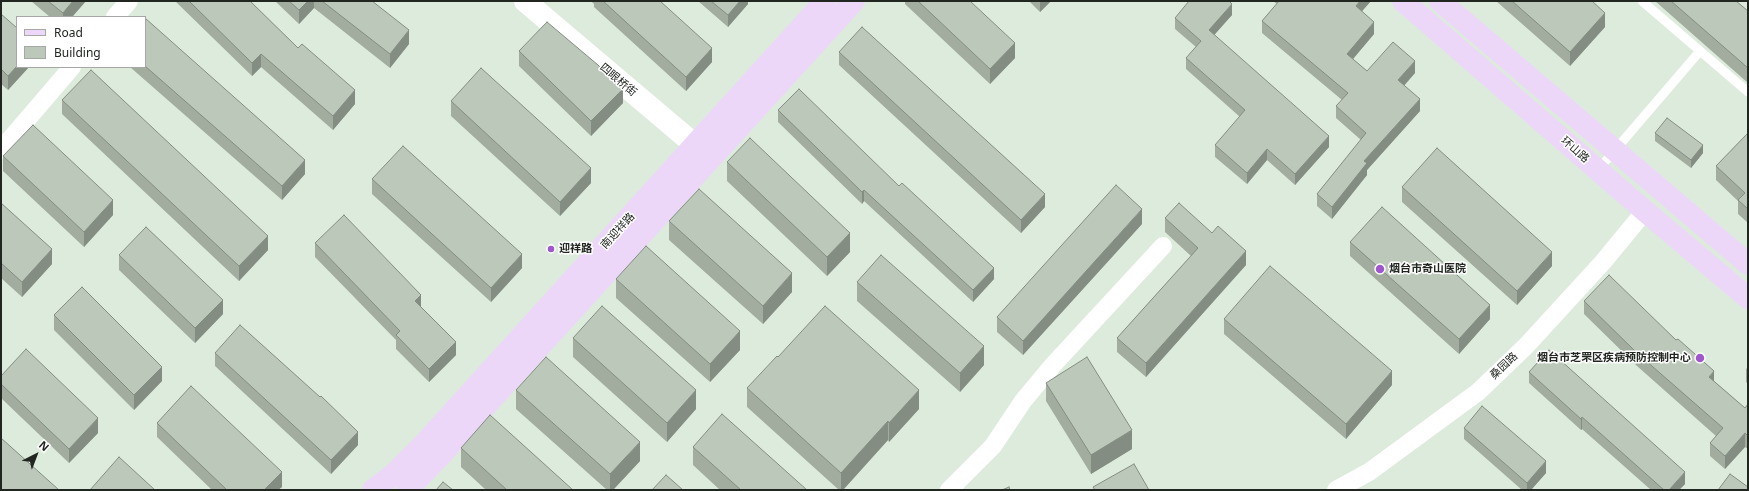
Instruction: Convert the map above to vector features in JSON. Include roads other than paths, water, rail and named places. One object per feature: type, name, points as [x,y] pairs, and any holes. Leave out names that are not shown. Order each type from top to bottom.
[{"type":"main road","name":"南迎祥路","points":[[407,490],[440,458],[582,299],[704,152],[825,1]]},
{"type":"main road","name":"南迎祥路","points":[[373,490],[394,474],[426,443],[704,152],[854,1]]},
{"type":"main road","name":"环山路","points":[[1403,1],[1645,211],[1748,298]]},
{"type":"main road","points":[[1440,1],[1748,264]]},
{"type":"street","points":[[116,16],[129,1]]},
{"type":"street","name":"四眼桥街","points":[[525,1],[704,152]]},
{"type":"street","points":[[1,150],[71,68]]},
{"type":"street","name":"桑园路","points":[[1336,490],[1369,472],[1478,392],[1526,346],[1603,262],[1645,211]]},
{"type":"street","points":[[948,490],[993,446],[1023,401],[1043,377],[1163,246]]},
{"type":"lane","points":[[1642,1],[1748,92]]},
{"type":"lane","points":[[1598,170],[1700,51]]},
{"type":"place","name":"迎祥路","points":[[551,249]]},
{"type":"place","name":"烟台市奇山医院","points":[[1380,269]]},
{"type":"place","name":"烟台市芝罘区疾病预防控制中心","points":[[1700,358]]}]
